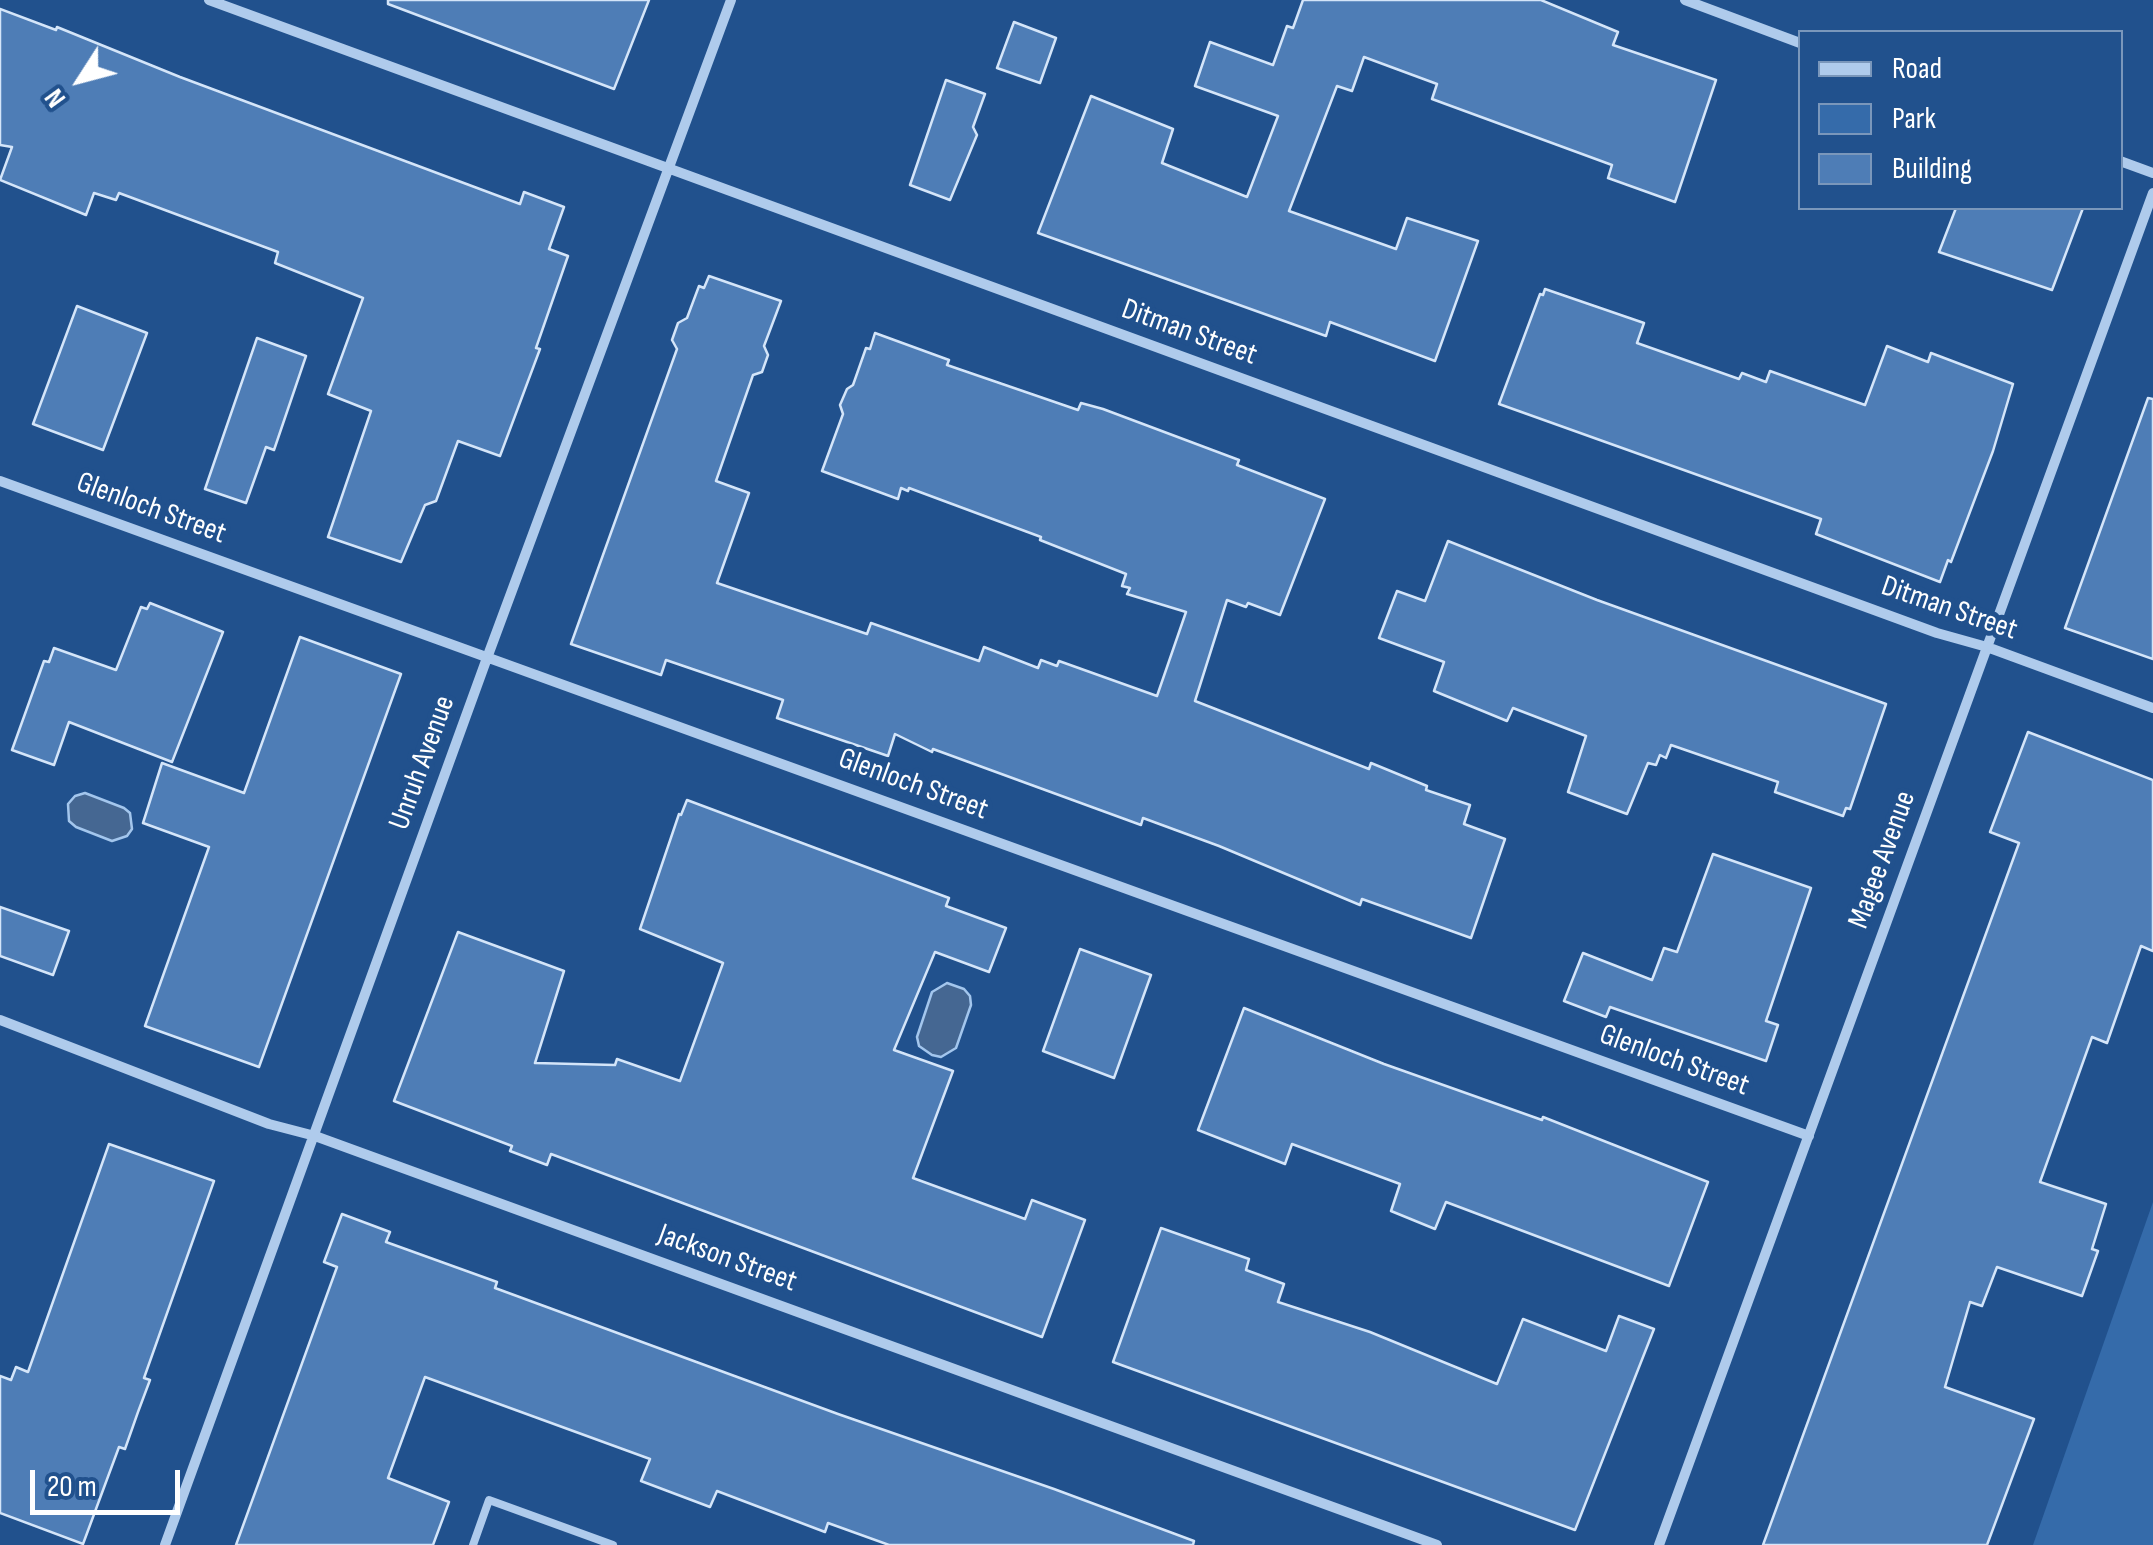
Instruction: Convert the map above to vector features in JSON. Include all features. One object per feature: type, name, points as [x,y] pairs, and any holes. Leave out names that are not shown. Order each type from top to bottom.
[{"type":"street","name":"Ditman Street","points":[[209,0],[1918,626],[2153,708]]},
{"type":"street","name":"Unruh Avenue","points":[[165,1545],[731,0]]},
{"type":"street","points":[[1685,0],[1798,43]]},
{"type":"street","points":[[2123,162],[2153,173]]},
{"type":"street","name":"Magee Avenue","points":[[1659,1545],[2153,193]]},
{"type":"street","name":"Glenloch Street","points":[[0,481],[1808,1136]]},
{"type":"street","name":"Jackson Street","points":[[0,1020],[270,1124],[315,1136],[1436,1545]]},
{"type":"lane","points":[[473,1545],[490,1500],[613,1545]]},
{"type":"green space","points":[[2153,1202],[2153,1545],[2033,1545]]},
{"type":"shaded area","points":[[85,793],[130,813],[132,829],[127,836],[112,841],[69,821],[68,804]]},
{"type":"shaded area","points":[[947,983],[964,989],[971,1005],[956,1048],[941,1057],[919,1046],[917,1037],[932,992]]},
{"type":"building","points":[[388,0],[649,0],[614,89],[388,4]]},
{"type":"building","points":[[1303,0],[1541,0],[1618,32],[1613,45],[1716,80],[1675,202],[1608,178],[1612,165],[1432,99],[1437,84],[1364,57],[1352,91],[1337,86],[1289,211],[1396,249],[1407,218],[1478,241],[1435,361],[1330,322],[1326,336],[1038,233],[1091,96],[1173,129],[1162,163],[1247,197],[1278,116],[1195,86],[1210,42],[1273,65],[1287,26],[1293,28]]},
{"type":"building","points":[[0,9],[56,30],[57,27],[520,204],[524,192],[564,207],[549,249],[568,256],[536,348],[540,349],[500,456],[458,441],[436,501],[425,505],[401,562],[328,537],[371,411],[328,394],[363,298],[275,263],[278,252],[119,193],[116,200],[94,193],[86,215],[0,180],[12,147],[0,145]]},
{"type":"building","points":[[1014,22],[1056,38],[1040,83],[997,68]]},
{"type":"building","points":[[946,80],[985,94],[973,127],[977,135],[950,200],[910,185]]},
{"type":"building","points":[[1955,210],[2082,210],[2052,290],[1939,252]]},
{"type":"building","points":[[709,276],[781,301],[764,346],[768,355],[762,372],[753,375],[716,481],[749,493],[717,583],[867,634],[871,623],[979,661],[984,647],[1038,668],[1041,660],[1057,666],[1059,661],[1157,696],[1186,612],[1127,594],[1130,588],[1122,586],[1126,574],[1040,540],[1041,537],[909,488],[901,488],[898,499],[822,471],[843,414],[840,405],[875,333],[949,360],[947,365],[1078,410],[1081,403],[1103,409],[1239,460],[1237,465],[1325,499],[1280,615],[1227,600],[1195,701],[1369,769],[1371,763],[1427,786],[1426,790],[1470,805],[1464,824],[1505,839],[1471,938],[1362,899],[1360,905],[1143,818],[1141,825],[933,749],[932,752],[895,734],[888,756],[777,718],[783,700],[666,660],[661,675],[571,644],[677,349],[672,340],[678,323],[687,318],[699,286],[704,288]]},
{"type":"building","points":[[1545,289],[1644,323],[1637,343],[1739,379],[1742,373],[1766,382],[1770,371],[1865,405],[1887,346],[1928,362],[1931,353],[2013,384],[1993,451],[1940,582],[1816,534],[1821,519],[1499,404]]},
{"type":"building","points":[[77,306],[147,333],[103,450],[33,424]]},
{"type":"building","points":[[257,338],[306,356],[274,450],[266,447],[246,503],[205,489]]},
{"type":"building","points":[[2148,398],[2153,399],[2153,659],[2065,628]]},
{"type":"building","points":[[1448,541],[1597,600],[1886,704],[1850,809],[1846,808],[1843,816],[1775,792],[1778,782],[1671,745],[1666,758],[1660,755],[1656,765],[1648,763],[1627,814],[1568,792],[1586,736],[1513,708],[1507,721],[1434,691],[1444,662],[1379,638],[1397,591],[1425,601]]},
{"type":"building","points":[[150,603],[223,632],[172,762],[69,722],[54,765],[12,750],[44,661],[49,662],[54,648],[116,670],[141,607],[147,609]]},
{"type":"building","points":[[300,637],[401,674],[259,1067],[145,1026],[209,847],[143,823],[162,763],[244,793]]},
{"type":"building","points":[[2028,732],[2153,780],[2153,951],[2141,946],[2107,1043],[2092,1037],[2040,1182],[2106,1204],[2092,1249],[2098,1251],[2082,1296],[1997,1267],[1982,1306],[1970,1302],[1945,1387],[2034,1419],[1987,1545],[1763,1545],[2019,843],[1990,832]]},
{"type":"building","points":[[687,800],[949,898],[946,906],[1006,928],[989,972],[935,952],[894,1050],[953,1071],[913,1178],[1025,1219],[1032,1200],[1085,1220],[1042,1337],[551,1154],[547,1165],[510,1151],[512,1146],[394,1101],[458,932],[564,971],[535,1063],[615,1065],[617,1059],[680,1081],[723,963],[640,929]]},
{"type":"building","points":[[1713,854],[1811,888],[1766,1021],[1778,1025],[1766,1061],[1610,1007],[1606,1017],[1564,1001],[1583,953],[1652,980],[1664,948],[1677,952]]},
{"type":"building","points":[[0,907],[69,931],[53,975],[0,956]]},
{"type":"building","points":[[1080,949],[1151,975],[1114,1078],[1043,1051]]},
{"type":"building","points":[[1244,1008],[1384,1064],[1542,1120],[1543,1117],[1708,1182],[1669,1286],[1446,1202],[1435,1229],[1391,1211],[1400,1184],[1292,1144],[1285,1164],[1198,1130]]},
{"type":"building","points":[[109,1144],[214,1181],[144,1378],[150,1380],[125,1449],[119,1447],[83,1544],[0,1513],[0,1376],[11,1380],[16,1367],[28,1372]]},
{"type":"building","points":[[342,1214],[390,1232],[386,1242],[497,1282],[495,1288],[1054,1489],[1194,1541],[1193,1545],[889,1545],[828,1523],[825,1532],[717,1491],[710,1507],[641,1481],[650,1459],[425,1377],[388,1478],[449,1502],[433,1545],[236,1545],[337,1267],[324,1262]]},
{"type":"building","points":[[1161,1228],[1249,1259],[1246,1270],[1284,1284],[1278,1302],[1370,1332],[1497,1384],[1523,1319],[1606,1351],[1619,1316],[1654,1329],[1575,1530],[1113,1362]]}]
